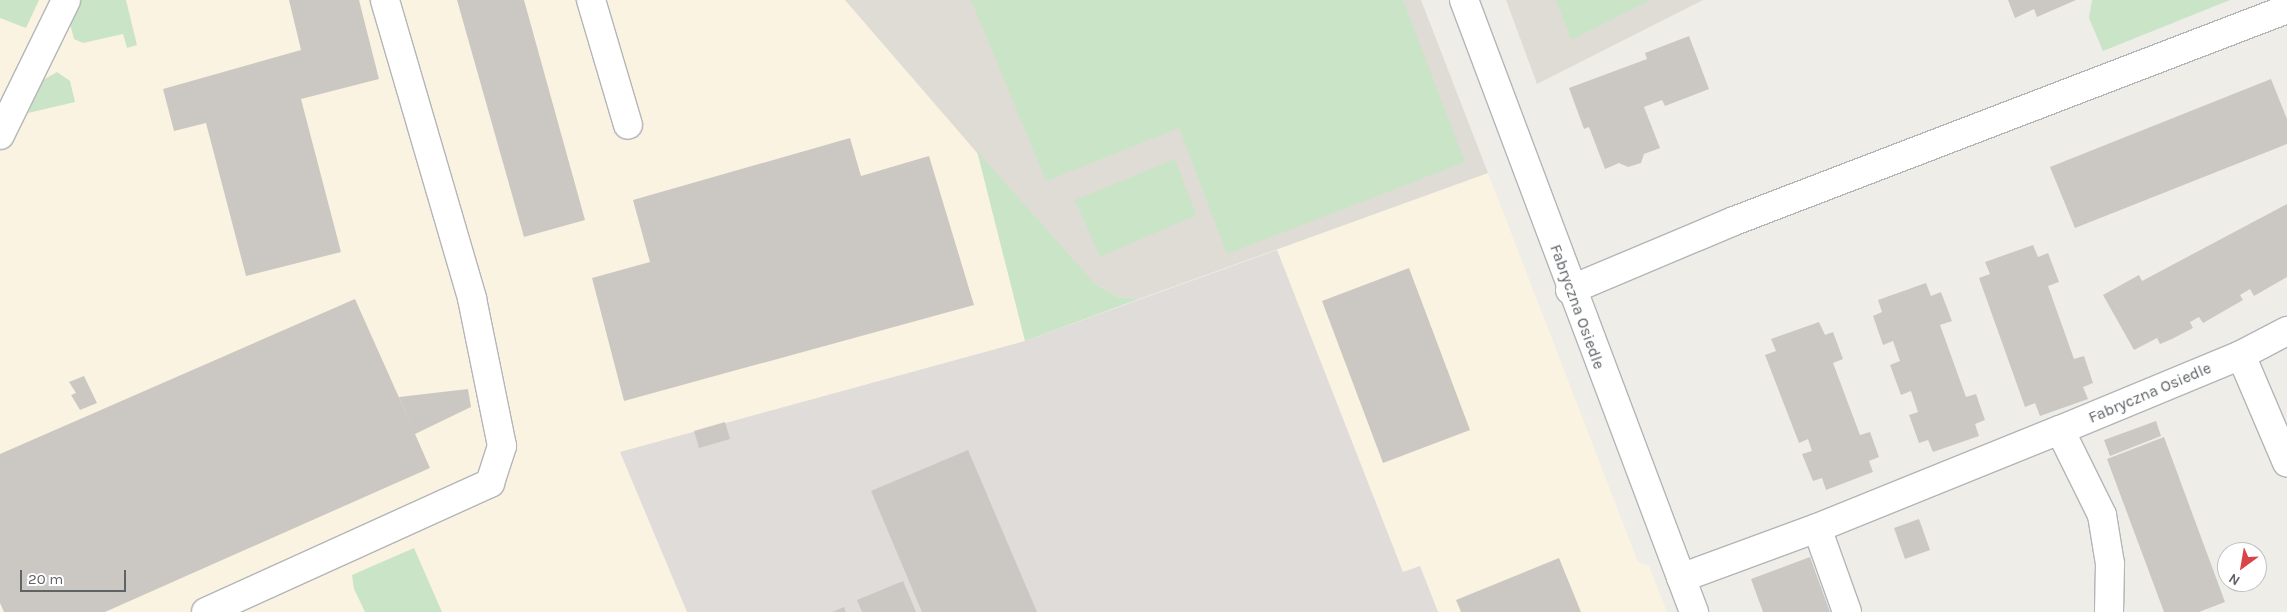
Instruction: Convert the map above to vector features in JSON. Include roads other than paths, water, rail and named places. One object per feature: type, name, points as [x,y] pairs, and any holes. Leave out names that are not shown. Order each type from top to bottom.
[{"type":"street","points":[[0,135],[66,0]]},
{"type":"street","points":[[206,612],[490,483],[502,446],[472,298],[385,0]]},
{"type":"street","points":[[591,0],[628,125]]},
{"type":"street","name":"Fabryczna Osiedle","points":[[1464,0],[1570,290],[1694,612]]},
{"type":"street","points":[[1570,290],[1734,221],[2287,9]]},
{"type":"street","name":"Fabryczna Osiedle","points":[[1680,578],[1818,528],[2060,430],[2241,355],[2287,331]]},
{"type":"street","points":[[2241,355],[2287,463]]},
{"type":"street","points":[[2060,430],[2102,516],[2110,564],[2109,612]]},
{"type":"street","points":[[1818,528],[1847,612]]}]
